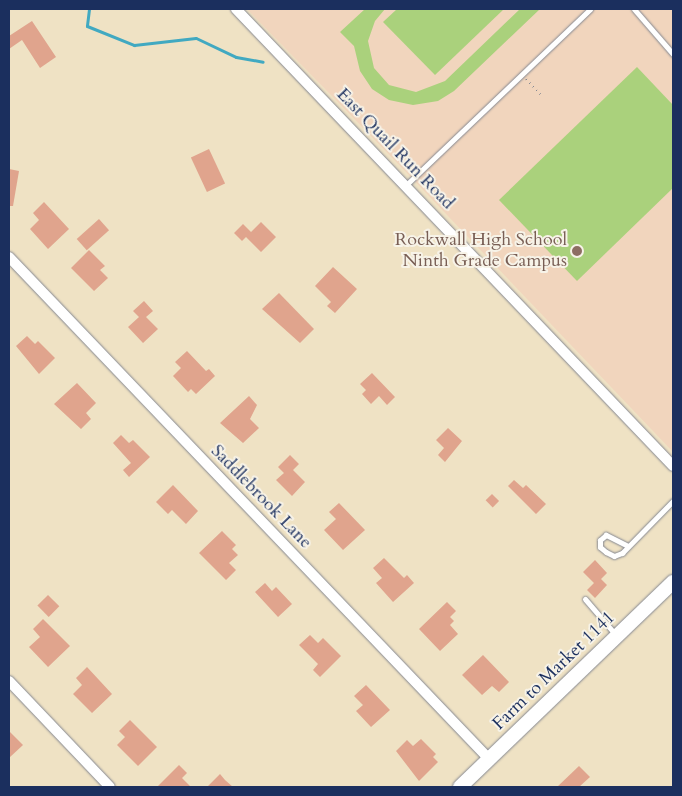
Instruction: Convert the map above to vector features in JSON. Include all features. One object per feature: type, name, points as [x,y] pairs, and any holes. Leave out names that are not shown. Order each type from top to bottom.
[{"type":"street","name":"East Quail Run Road","points":[[236,9],[673,466]]},
{"type":"street","name":"Saddlebrook Lane","points":[[9,257],[489,759]]},
{"type":"street","name":"Farm to Market 1141","points":[[460,787],[673,582]]},
{"type":"street","points":[[9,681],[110,787]]},
{"type":"lane","points":[[406,185],[590,9]]},
{"type":"lane","points":[[634,9],[673,54]]},
{"type":"lane","points":[[628,546],[606,535],[600,540],[600,547],[614,556],[628,546],[673,501]]},
{"type":"lane","points":[[584,599],[617,636]]},
{"type":"shaded area","name":"Rockwall High School Ninth Grade Campus","points":[[247,9],[673,9],[673,452],[407,173]]},
{"type":"green space","points":[[365,9],[385,9],[375,21],[368,41],[374,68],[389,85],[416,92],[445,81],[520,9],[540,9],[454,91],[438,101],[413,105],[389,100],[372,89],[360,71],[354,46],[340,32]]},
{"type":"green space","points":[[397,9],[504,9],[435,75],[383,22]]},
{"type":"green space","points":[[637,67],[673,105],[673,188],[577,281],[499,200]]},
{"type":"building","points":[[32,21],[56,57],[40,68],[22,40],[9,49],[9,36]]},
{"type":"building","points":[[209,149],[225,183],[207,192],[191,157]]},
{"type":"building","points":[[9,169],[19,171],[13,206],[9,206]]},
{"type":"building","points":[[44,202],[69,229],[48,249],[30,229],[39,220],[33,213]]},
{"type":"building","points":[[99,219],[109,230],[87,250],[77,239]]},
{"type":"building","points":[[261,222],[276,237],[261,252],[246,237],[242,241],[234,233],[243,224],[251,232]]},
{"type":"building","points":[[89,250],[105,266],[100,270],[108,278],[94,291],[71,268]]},
{"type":"building","points":[[333,267],[357,289],[335,313],[327,306],[331,302],[315,286]]},
{"type":"building","points":[[279,293],[314,329],[300,343],[262,309]]},
{"type":"building","points":[[144,301],[153,311],[146,317],[158,329],[143,343],[128,327],[139,317],[133,311]]},
{"type":"building","points":[[27,336],[35,344],[38,341],[55,358],[39,374],[16,346]]},
{"type":"building","points":[[187,351],[206,371],[209,369],[215,376],[196,394],[191,389],[188,392],[173,376],[181,368],[175,362]]},
{"type":"building","points":[[372,373],[395,397],[387,405],[379,396],[371,404],[362,394],[366,390],[360,384]]},
{"type":"building","points":[[77,383],[96,403],[86,413],[91,419],[81,429],[54,404]]},
{"type":"building","points":[[249,396],[257,405],[250,419],[259,428],[243,443],[220,423]]},
{"type":"building","points":[[448,428],[462,441],[445,462],[438,455],[444,448],[436,440]]},
{"type":"building","points":[[121,435],[129,443],[133,440],[150,457],[129,477],[123,470],[131,463],[113,443]]},
{"type":"building","points":[[290,455],[299,464],[293,470],[305,482],[292,496],[276,480],[284,473],[278,467]]},
{"type":"building","points":[[514,480],[523,488],[526,485],[546,504],[536,514],[508,486]]},
{"type":"building","points":[[173,485],[198,511],[186,524],[172,510],[168,514],[156,502]]},
{"type":"building","points":[[492,494],[499,501],[493,507],[486,500]]},
{"type":"building","points":[[339,503],[365,530],[343,550],[324,530],[336,519],[329,512]]},
{"type":"building","points":[[222,531],[236,545],[232,549],[238,555],[229,563],[236,570],[226,580],[199,553]]},
{"type":"building","points":[[384,558],[404,578],[407,575],[414,583],[393,602],[376,583],[382,578],[373,568]]},
{"type":"building","points":[[595,560],[607,573],[601,579],[607,585],[595,598],[587,590],[594,583],[583,572]]},
{"type":"building","points":[[265,583],[272,591],[276,587],[292,604],[278,617],[255,592]]},
{"type":"building","points":[[48,595],[59,606],[49,617],[37,606]]},
{"type":"building","points":[[447,602],[456,611],[450,617],[454,621],[450,625],[458,634],[440,651],[419,629]]},
{"type":"building","points":[[43,619],[70,646],[48,667],[29,647],[40,637],[33,629]]},
{"type":"building","points":[[310,635],[318,643],[323,638],[341,656],[320,677],[313,670],[318,664],[299,645]]},
{"type":"building","points":[[483,655],[509,682],[499,692],[492,686],[482,695],[462,675]]},
{"type":"building","points":[[87,667],[112,694],[92,713],[73,694],[82,685],[76,678]]},
{"type":"building","points":[[366,685],[390,710],[371,727],[356,711],[363,705],[354,696]]},
{"type":"building","points":[[130,720],[157,747],[138,766],[117,745],[125,737],[119,731]]},
{"type":"building","points":[[9,731],[23,745],[9,758]]},
{"type":"building","points":[[421,739],[436,754],[433,757],[438,762],[419,781],[396,751],[407,740],[413,746]]},
{"type":"building","points":[[179,765],[187,773],[182,778],[191,787],[157,787]]},
{"type":"building","points":[[579,766],[590,777],[579,787],[557,787]]},
{"type":"building","points":[[220,774],[233,787],[207,787]]},
{"type":"waterway","points":[[89,9],[87,26],[134,45],[196,38],[236,57],[263,62]]},
{"type":"place","name":"Rockwall High School Ninth Grade Campus","points":[[577,251]]}]
